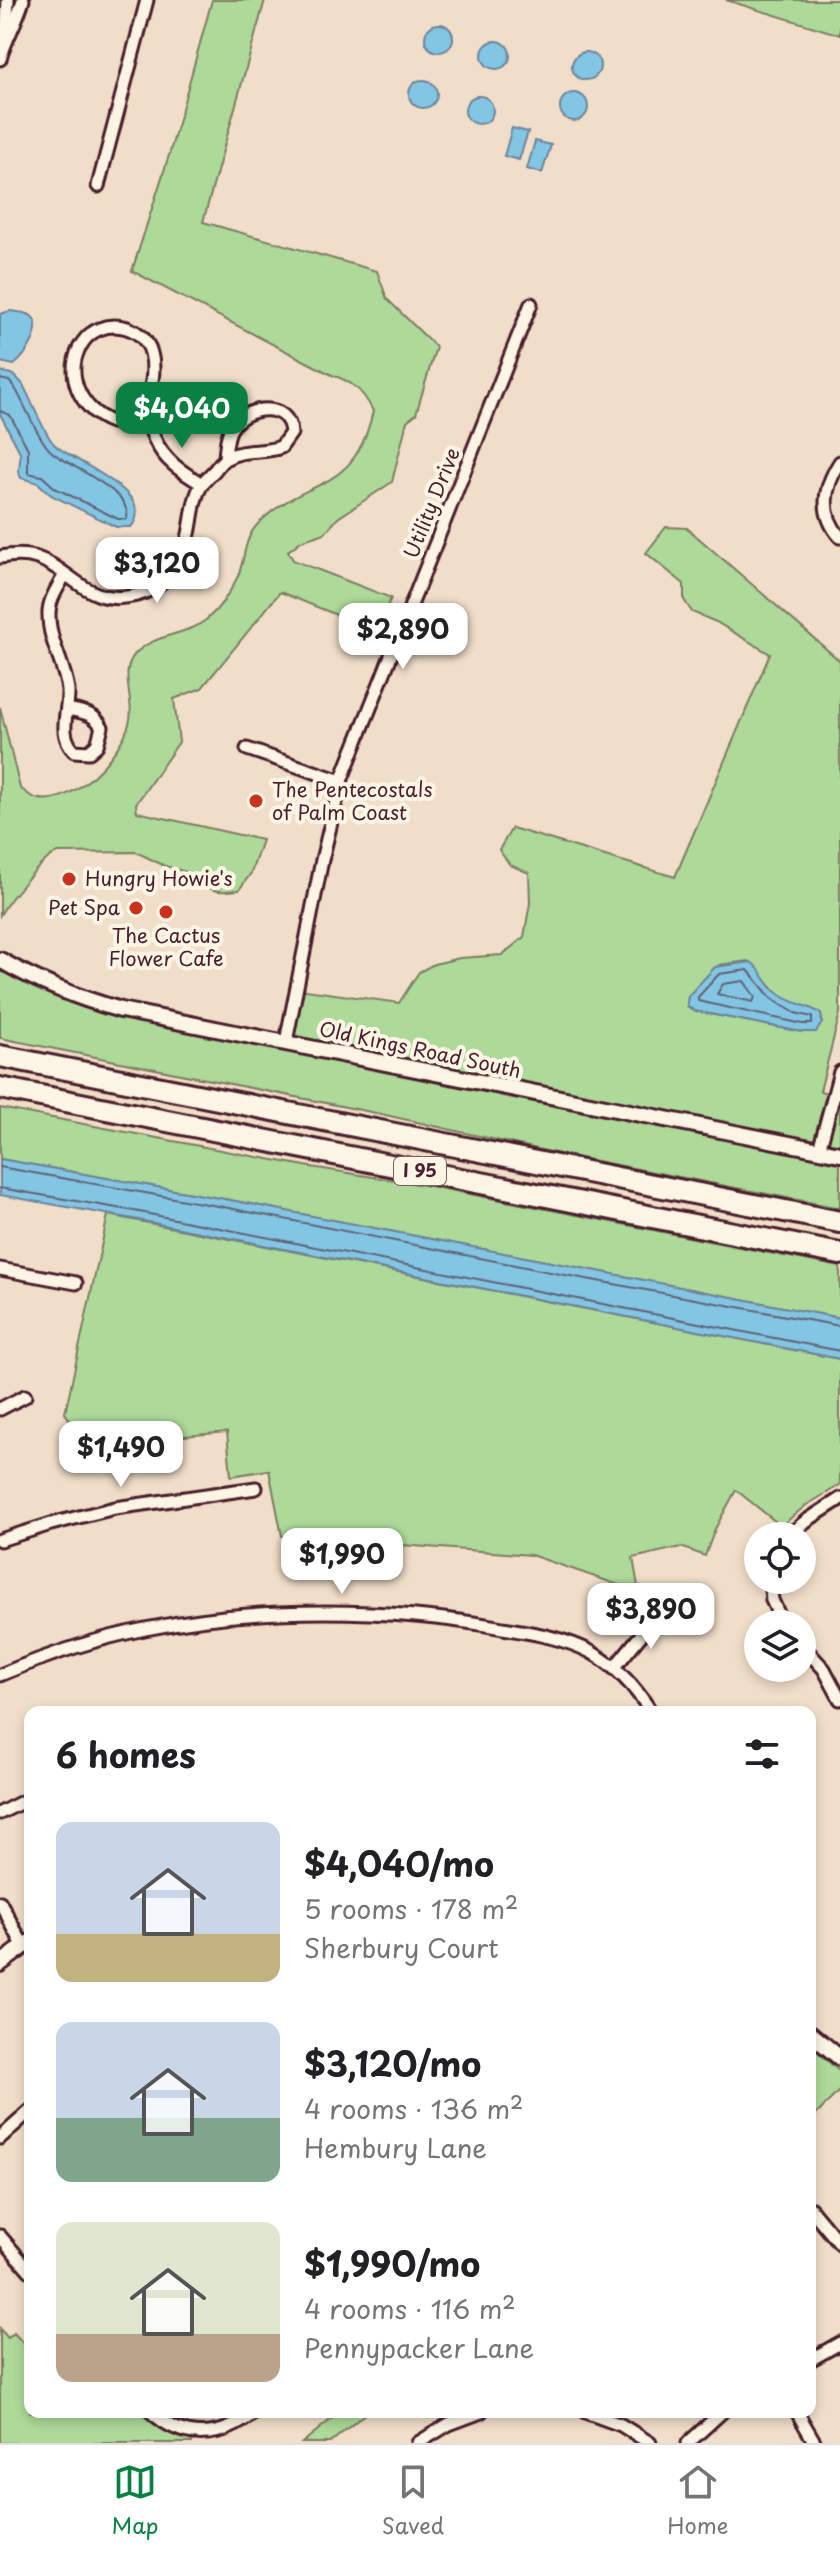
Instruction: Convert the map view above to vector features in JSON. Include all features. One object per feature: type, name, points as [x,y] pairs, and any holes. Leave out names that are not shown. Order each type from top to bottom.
[{"type":"highway","points":[[0,1046],[56,1067]]},
{"type":"highway","name":"I 95","points":[[0,1056],[840,1222]]},
{"type":"highway","name":"I 95","points":[[0,1088],[840,1254]]},
{"type":"street","points":[[0,59],[6,37],[8,0]]},
{"type":"street","points":[[6,37],[16,21],[23,0]]},
{"type":"street","points":[[98,186],[147,0]]},
{"type":"street","name":"Utility Drive","points":[[286,1042],[341,781],[531,304]]},
{"type":"street","points":[[149,425],[120,424],[107,420],[89,408],[79,393],[74,376],[77,353],[87,337],[101,327],[126,328],[149,347],[153,364],[147,401],[149,425],[164,457],[202,484]]},
{"type":"street","points":[[0,557],[36,558],[94,592],[115,596],[143,593],[171,574],[184,551],[202,484],[225,458],[248,451],[281,447],[291,433],[289,421],[279,412],[270,410],[245,414],[229,432],[225,458]]},
{"type":"street","points":[[840,462],[829,482],[825,499],[827,516],[840,537]]},
{"type":"street","points":[[64,576],[51,600],[49,617],[66,675],[67,709]]},
{"type":"street","points":[[247,749],[341,781]]},
{"type":"street","name":"Old Kings Road South","points":[[0,960],[48,985],[109,1007],[840,1154]]},
{"type":"street","points":[[819,1150],[840,1072]]},
{"type":"street","points":[[0,1269],[76,1283]]},
{"type":"street","points":[[0,1409],[25,1396]]},
{"type":"street","points":[[0,1540],[115,1508],[256,1488]]},
{"type":"street","points":[[805,1522],[840,1499]]},
{"type":"street","points":[[614,1668],[646,1629],[653,1612]]},
{"type":"street","points":[[0,1675],[76,1646],[157,1627],[238,1617],[348,1613],[439,1619],[538,1634],[581,1647],[614,1668],[647,1706]]},
{"type":"street","points":[[816,1660],[840,1699]]},
{"type":"street","points":[[0,1813],[24,1801]]},
{"type":"street","points":[[0,1902],[24,1939]]},
{"type":"street","points":[[0,1964],[24,1946]]},
{"type":"street","points":[[816,2038],[840,2058]]},
{"type":"street","points":[[0,2138],[24,2116]]},
{"type":"street","points":[[816,2215],[840,2244]]},
{"type":"street","points":[[0,2236],[24,2264]]},
{"type":"street","points":[[816,2357],[840,2343]]},
{"type":"street","points":[[160,2418],[176,2429],[203,2434],[226,2431],[246,2418]]},
{"type":"street","points":[[418,2443],[465,2418]]},
{"type":"street","points":[[602,2418],[621,2425],[650,2443]]},
{"type":"street","points":[[688,2443],[715,2418]]},
{"type":"street","points":[[800,2418],[815,2443]]},
{"type":"green space","points":[[212,0],[265,0],[203,222],[377,271],[387,299],[436,347],[416,414],[407,421],[392,482],[338,518],[325,533],[301,541],[288,551],[293,560],[391,598],[376,631],[280,592],[202,688],[174,699],[179,742],[136,804],[137,812],[262,840],[251,873],[239,890],[210,889],[200,876],[165,866],[136,852],[59,853],[36,869],[0,915],[0,707],[20,788],[35,798],[49,799],[79,788],[105,764],[124,737],[131,715],[128,670],[135,654],[151,642],[189,629],[211,616],[235,582],[250,536],[257,525],[275,509],[340,472],[353,459],[364,439],[373,411],[357,388],[346,381],[132,271],[170,152]]},
{"type":"green space","points":[[726,0],[840,0],[840,35]]},
{"type":"green space","points":[[666,527],[687,528],[840,661],[840,1013],[820,1091],[840,1096],[840,1149],[460,1075],[377,1053],[282,1034],[292,988],[399,1003],[419,972],[434,964],[460,958],[502,955],[524,937],[530,903],[529,873],[510,865],[499,850],[512,828],[675,877],[770,654],[716,622],[692,612],[684,600],[684,584],[646,553]],"holes":[[[748,961],[784,998],[821,1014],[822,1023],[802,1032],[695,1011],[687,1006],[688,996],[719,965]]]},
{"type":"green space","points":[[0,967],[86,1007],[136,1021],[840,1161],[840,1208],[555,1153],[381,1114],[0,1038]]},
{"type":"green space","points":[[0,1108],[305,1166],[429,1186],[840,1267],[840,1318],[230,1200],[0,1159]]},
{"type":"green space","points":[[108,1215],[840,1359],[840,1485],[786,1522],[776,1522],[736,1490],[715,1529],[705,1556],[681,1547],[633,1558],[639,1592],[531,1555],[282,1536],[269,1470],[231,1476],[227,1432],[87,1445],[65,1413]]},
{"type":"green space","points":[[816,2050],[840,2072],[840,2090],[816,2115]]},
{"type":"green space","points":[[0,2329],[8,2338],[14,2333],[24,2344],[24,2418],[150,2418],[155,2424],[192,2441],[192,2443],[0,2443]]},
{"type":"green space","points":[[333,2418],[360,2418],[330,2443],[302,2443]]},
{"type":"water","points":[[439,24],[449,28],[453,38],[449,48],[439,52],[429,48],[425,38],[429,28]]},
{"type":"water","points":[[496,41],[506,45],[510,55],[506,65],[496,69],[486,65],[482,55],[486,45]]},
{"type":"water","points":[[586,52],[596,56],[600,66],[596,76],[586,80],[576,76],[572,66],[576,56]]},
{"type":"water","points":[[423,80],[433,84],[437,94],[433,104],[423,108],[413,104],[409,94],[413,84]]},
{"type":"water","points":[[574,93],[584,97],[588,107],[584,117],[574,121],[564,117],[560,107],[564,97]]},
{"type":"water","points":[[479,96],[489,100],[493,110],[489,120],[479,124],[469,120],[465,110],[469,100]]},
{"type":"water","points":[[512,128],[528,132],[519,160],[504,156]]},
{"type":"water","points":[[535,141],[551,145],[542,173],[527,169]]},
{"type":"water","points":[[10,311],[30,315],[36,324],[31,344],[14,365],[0,362],[0,314]]},
{"type":"water","points":[[0,371],[14,375],[22,383],[54,444],[124,490],[137,514],[131,527],[116,527],[51,495],[38,483],[21,478],[20,452],[0,414]]},
{"type":"water","points":[[751,962],[781,996],[821,1014],[822,1023],[816,1032],[695,1011],[687,1006],[688,996],[715,967]]},
{"type":"water","points":[[0,1159],[230,1200],[840,1318],[840,1359],[0,1195]]},
{"type":"place","name":"The Pentecostals of Palm Coast","points":[[256,801]]},
{"type":"place","name":"Hungry Howie's","points":[[69,879]]},
{"type":"place","name":"Pet Spa","points":[[136,908]]},
{"type":"place","name":"The Cactus Flower Cafe","points":[[166,912]]}]
